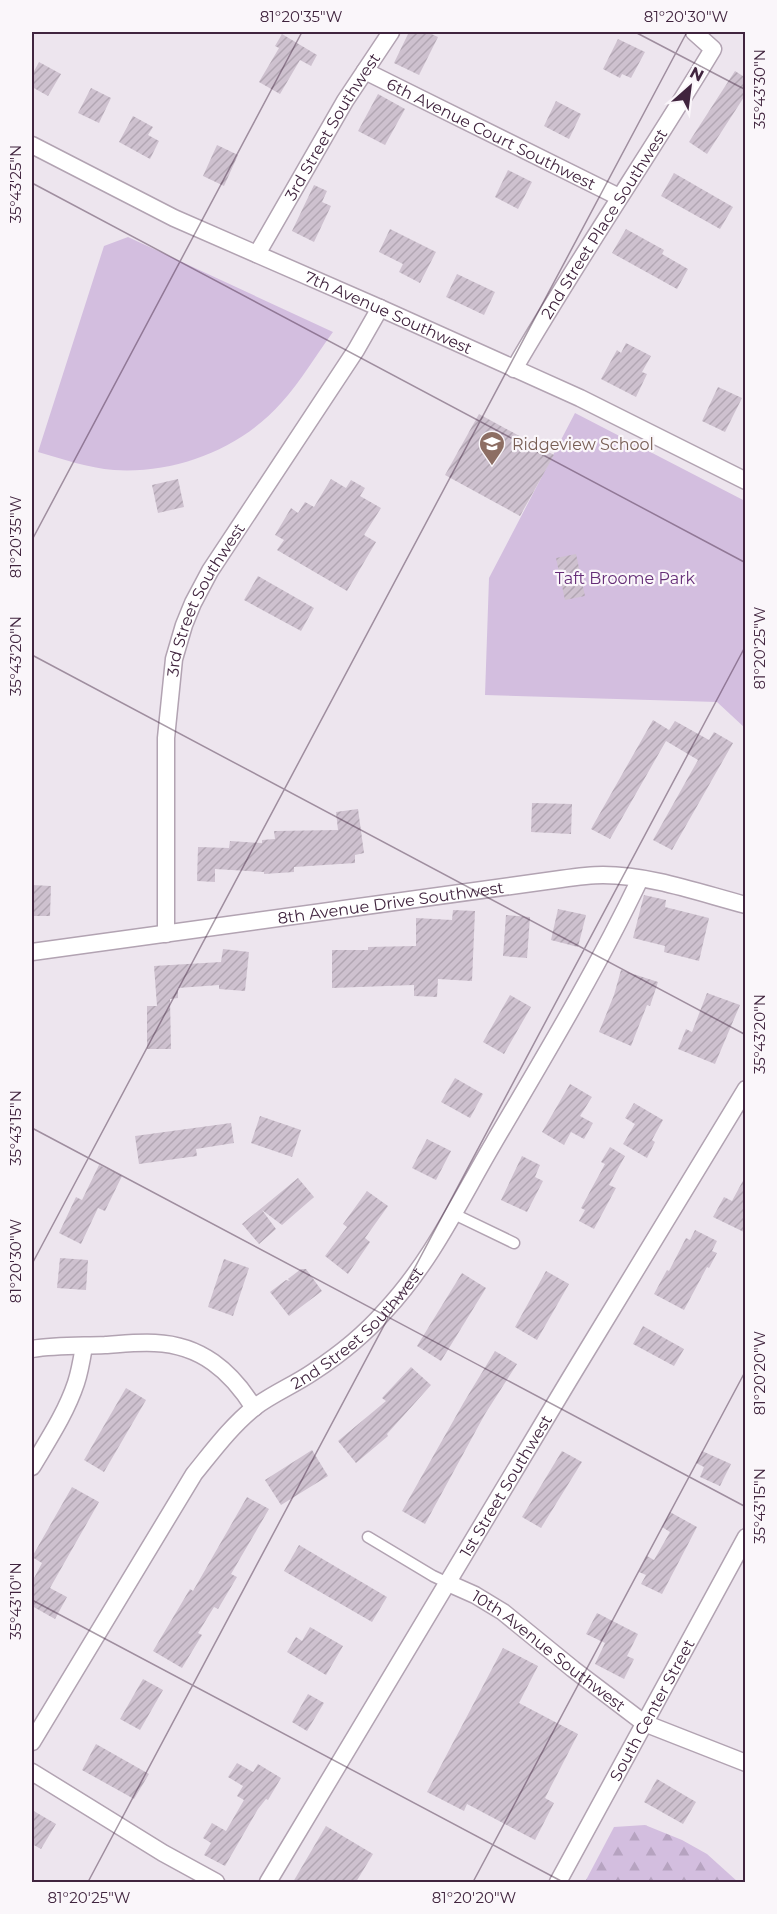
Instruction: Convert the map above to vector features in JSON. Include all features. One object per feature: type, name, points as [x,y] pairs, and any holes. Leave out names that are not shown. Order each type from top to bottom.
[{"type":"street","name":"3rd Street Southwest","points":[[257,254],[298,180],[391,32]]},
{"type":"street","name":"2nd Street Place Southwest","points":[[514,369],[557,295],[713,50],[694,32]]},
{"type":"street","name":"6th Avenue Court Southwest","points":[[365,71],[619,197]]},
{"type":"street","name":"7th Avenue Southwest","points":[[32,145],[174,218],[580,398],[746,481]]},
{"type":"street","name":"3rd Street Southwest","points":[[166,934],[166,738],[174,659],[184,624],[210,571],[356,350],[380,308]]},
{"type":"street","name":"8th Avenue Drive Southwest","points":[[32,952],[604,875],[640,879],[746,905]]},
{"type":"street","name":"2nd Street Southwest","points":[[32,1742],[150,1543],[194,1474],[222,1440],[254,1408],[350,1345],[385,1312],[420,1270],[585,986],[640,879]]},
{"type":"street","name":"1st Street Southwest","points":[[268,1882],[746,1089]]},
{"type":"street","points":[[32,1349],[154,1343],[191,1350],[223,1369],[241,1386],[254,1408]]},
{"type":"street","points":[[32,1467],[71,1397],[77,1381],[84,1346]]},
{"type":"street","name":"South Center Street","points":[[558,1882],[746,1537]]},
{"type":"street","name":"10th Avenue Southwest","points":[[448,1583],[475,1595],[503,1612],[644,1723],[746,1763]]},
{"type":"street","points":[[32,1772],[163,1853],[216,1882]]},
{"type":"lane","points":[[454,1214],[514,1243]]},
{"type":"lane","points":[[368,1537],[448,1583]]},
{"type":"green space","points":[[128,237],[333,332],[289,394],[266,419],[247,433],[206,455],[184,463],[161,468],[114,470],[85,465],[38,452],[104,246]]},
{"type":"green space","name":"Taft Broome Park","points":[[575,413],[745,501],[745,728],[717,702],[485,695],[489,578]]},
{"type":"green space","points":[[645,1825],[682,1840],[707,1854],[738,1882],[585,1882],[614,1827]]},
{"type":"building","points":[[409,32],[427,32],[438,37],[419,75],[394,63]]},
{"type":"building","points":[[282,34],[317,55],[311,66],[300,60],[280,94],[259,82],[279,48],[275,46]]},
{"type":"building","points":[[618,39],[645,52],[631,78],[622,74],[620,78],[603,69]]},
{"type":"building","points":[[39,62],[61,74],[48,96],[32,87],[32,75]]},
{"type":"building","points":[[735,71],[746,78],[746,94],[707,154],[689,142]]},
{"type":"building","points":[[91,88],[111,98],[99,123],[78,113]]},
{"type":"building","points":[[378,94],[405,109],[385,145],[358,131]]},
{"type":"building","points":[[556,101],[581,114],[569,139],[544,126]]},
{"type":"building","points":[[133,116],[153,127],[148,135],[159,141],[150,159],[119,142]]},
{"type":"building","points":[[217,145],[238,155],[224,186],[203,176]]},
{"type":"building","points":[[508,170],[532,182],[518,209],[495,197]]},
{"type":"building","points":[[674,173],[733,207],[720,229],[661,196]]},
{"type":"building","points":[[314,185],[327,191],[322,202],[331,206],[314,242],[292,231]]},
{"type":"building","points":[[390,229],[436,252],[420,283],[399,272],[403,264],[379,252]]},
{"type":"building","points":[[626,229],[664,250],[662,254],[688,269],[677,289],[612,253]]},
{"type":"building","points":[[457,274],[495,292],[484,315],[446,297]]},
{"type":"building","points":[[626,343],[651,356],[642,372],[647,374],[636,397],[601,379],[617,350],[621,353]]},
{"type":"building","points":[[718,387],[742,398],[725,432],[702,421]]},
{"type":"building","points":[[479,414],[554,455],[520,516],[445,475]]},
{"type":"building","points":[[178,479],[184,507],[158,513],[152,485]]},
{"type":"building","points":[[331,479],[346,488],[351,480],[365,488],[360,496],[381,508],[364,535],[376,542],[347,591],[277,550],[284,540],[275,535],[291,508],[298,513],[305,502],[314,507]]},
{"type":"building","points":[[576,554],[585,596],[565,600],[556,558]]},
{"type":"building","points":[[258,576],[314,608],[301,631],[244,600]]},
{"type":"building","points":[[653,720],[669,730],[675,721],[709,740],[714,732],[733,743],[672,850],[653,840],[698,760],[666,741],[610,839],[591,829]]},
{"type":"building","points":[[532,803],[572,804],[571,834],[531,832]]},
{"type":"building","points":[[358,809],[364,853],[355,855],[355,863],[294,867],[294,872],[264,874],[264,872],[215,869],[215,882],[197,881],[198,847],[229,848],[230,841],[262,843],[262,840],[275,839],[274,831],[338,830],[336,812]]},
{"type":"building","points":[[32,885],[51,886],[50,916],[32,916]]},
{"type":"building","points":[[644,895],[666,900],[665,907],[709,918],[699,961],[664,952],[665,946],[633,938]]},
{"type":"building","points":[[558,909],[586,915],[578,947],[551,940]]},
{"type":"building","points":[[453,910],[475,911],[472,981],[438,979],[437,997],[414,996],[414,985],[332,988],[332,950],[416,946],[416,918],[452,920]]},
{"type":"building","points":[[506,915],[530,917],[527,958],[503,956]]},
{"type":"building","points":[[223,949],[249,952],[245,991],[219,989],[219,985],[178,988],[178,998],[170,999],[171,1049],[147,1049],[147,1006],[157,1006],[154,966],[221,962]]},
{"type":"building","points":[[621,970],[658,982],[650,1006],[647,1005],[631,1046],[599,1032]]},
{"type":"building","points":[[707,993],[740,1005],[715,1064],[678,1049],[686,1029],[692,1032]]},
{"type":"building","points":[[510,995],[531,1007],[504,1054],[483,1042]]},
{"type":"building","points":[[455,1078],[483,1094],[470,1118],[441,1102]]},
{"type":"building","points":[[570,1084],[592,1097],[580,1116],[593,1123],[584,1139],[571,1132],[564,1145],[542,1132]]},
{"type":"building","points":[[634,1103],[663,1120],[652,1140],[655,1142],[647,1158],[623,1144],[635,1124],[625,1118]]},
{"type":"building","points":[[260,1116],[301,1130],[292,1157],[251,1143]]},
{"type":"building","points":[[231,1123],[234,1143],[196,1149],[197,1156],[139,1164],[135,1136]]},
{"type":"building","points":[[427,1139],[451,1151],[436,1180],[412,1168]]},
{"type":"building","points":[[610,1147],[625,1156],[609,1185],[616,1188],[594,1229],[579,1221],[585,1210],[581,1208],[605,1164],[601,1162]]},
{"type":"building","points":[[522,1156],[540,1165],[535,1177],[543,1181],[527,1212],[501,1200]]},
{"type":"building","points":[[99,1165],[122,1176],[105,1211],[98,1208],[81,1244],[59,1233],[76,1197],[82,1200]]},
{"type":"building","points":[[746,1175],[746,1233],[713,1217],[724,1197],[732,1201]]},
{"type":"building","points":[[298,1178],[314,1197],[282,1225],[262,1210],[276,1229],[259,1244],[242,1224]]},
{"type":"building","points":[[367,1191],[388,1206],[365,1238],[370,1242],[348,1274],[325,1256],[347,1227],[343,1224]]},
{"type":"building","points":[[695,1230],[717,1241],[712,1251],[717,1253],[684,1310],[654,1294],[686,1238],[690,1240]]},
{"type":"building","points":[[60,1258],[88,1260],[86,1290],[57,1288]]},
{"type":"building","points":[[224,1259],[249,1268],[233,1316],[208,1307]]},
{"type":"building","points":[[301,1269],[306,1269],[322,1291],[289,1316],[270,1292],[286,1280],[290,1281],[288,1279]]},
{"type":"building","points":[[546,1271],[569,1284],[537,1340],[515,1327]]},
{"type":"building","points":[[462,1273],[486,1288],[441,1361],[417,1346]]},
{"type":"building","points":[[643,1326],[684,1349],[674,1366],[633,1344]]},
{"type":"building","points":[[495,1351],[517,1364],[485,1414],[425,1524],[402,1511]]},
{"type":"building","points":[[411,1367],[431,1385],[387,1434],[388,1436],[356,1463],[338,1441],[386,1401],[382,1398]]},
{"type":"building","points":[[126,1388],[146,1400],[104,1472],[84,1460]]},
{"type":"building","points":[[312,1450],[328,1476],[281,1505],[265,1480]]},
{"type":"building","points":[[562,1451],[582,1462],[541,1528],[522,1517]]},
{"type":"building","points":[[702,1451],[731,1464],[720,1486],[700,1477],[704,1467],[696,1463]]},
{"type":"building","points":[[72,1487],[99,1502],[50,1588],[67,1597],[55,1619],[32,1606],[32,1582],[42,1563],[32,1557]]},
{"type":"building","points":[[247,1497],[269,1509],[231,1574],[237,1577],[218,1609],[214,1607],[198,1633],[202,1635],[182,1668],[153,1651],[190,1589],[193,1591]]},
{"type":"building","points":[[670,1512],[697,1527],[662,1594],[641,1584],[646,1575],[639,1572],[647,1556],[654,1560],[670,1532],[662,1527]]},
{"type":"building","points":[[299,1545],[387,1597],[372,1622],[284,1571]]},
{"type":"building","points":[[597,1613],[638,1634],[627,1656],[634,1659],[624,1679],[595,1664],[605,1643],[586,1634]]},
{"type":"building","points":[[310,1627],[343,1646],[326,1675],[287,1652],[296,1637],[302,1641]]},
{"type":"building","points":[[503,1648],[538,1666],[519,1703],[578,1734],[545,1798],[554,1803],[535,1840],[467,1804],[464,1811],[427,1792]]},
{"type":"building","points":[[143,1679],[163,1690],[140,1730],[120,1719]]},
{"type":"building","points":[[308,1694],[324,1703],[307,1731],[292,1722]]},
{"type":"building","points":[[96,1744],[149,1774],[134,1799],[82,1770]]},
{"type":"building","points":[[237,1763],[253,1772],[258,1764],[281,1778],[268,1800],[266,1799],[258,1809],[225,1866],[204,1855],[211,1843],[203,1838],[212,1823],[226,1831],[244,1800],[237,1796],[243,1786],[228,1777]]},
{"type":"building","points":[[657,1779],[696,1802],[683,1824],[644,1802]]},
{"type":"building","points":[[32,1810],[56,1824],[41,1849],[32,1844]]},
{"type":"building","points":[[326,1826],[373,1854],[356,1882],[293,1882]]},
{"type":"place","name":"Ridgeview School","points":[[492,467]]}]
